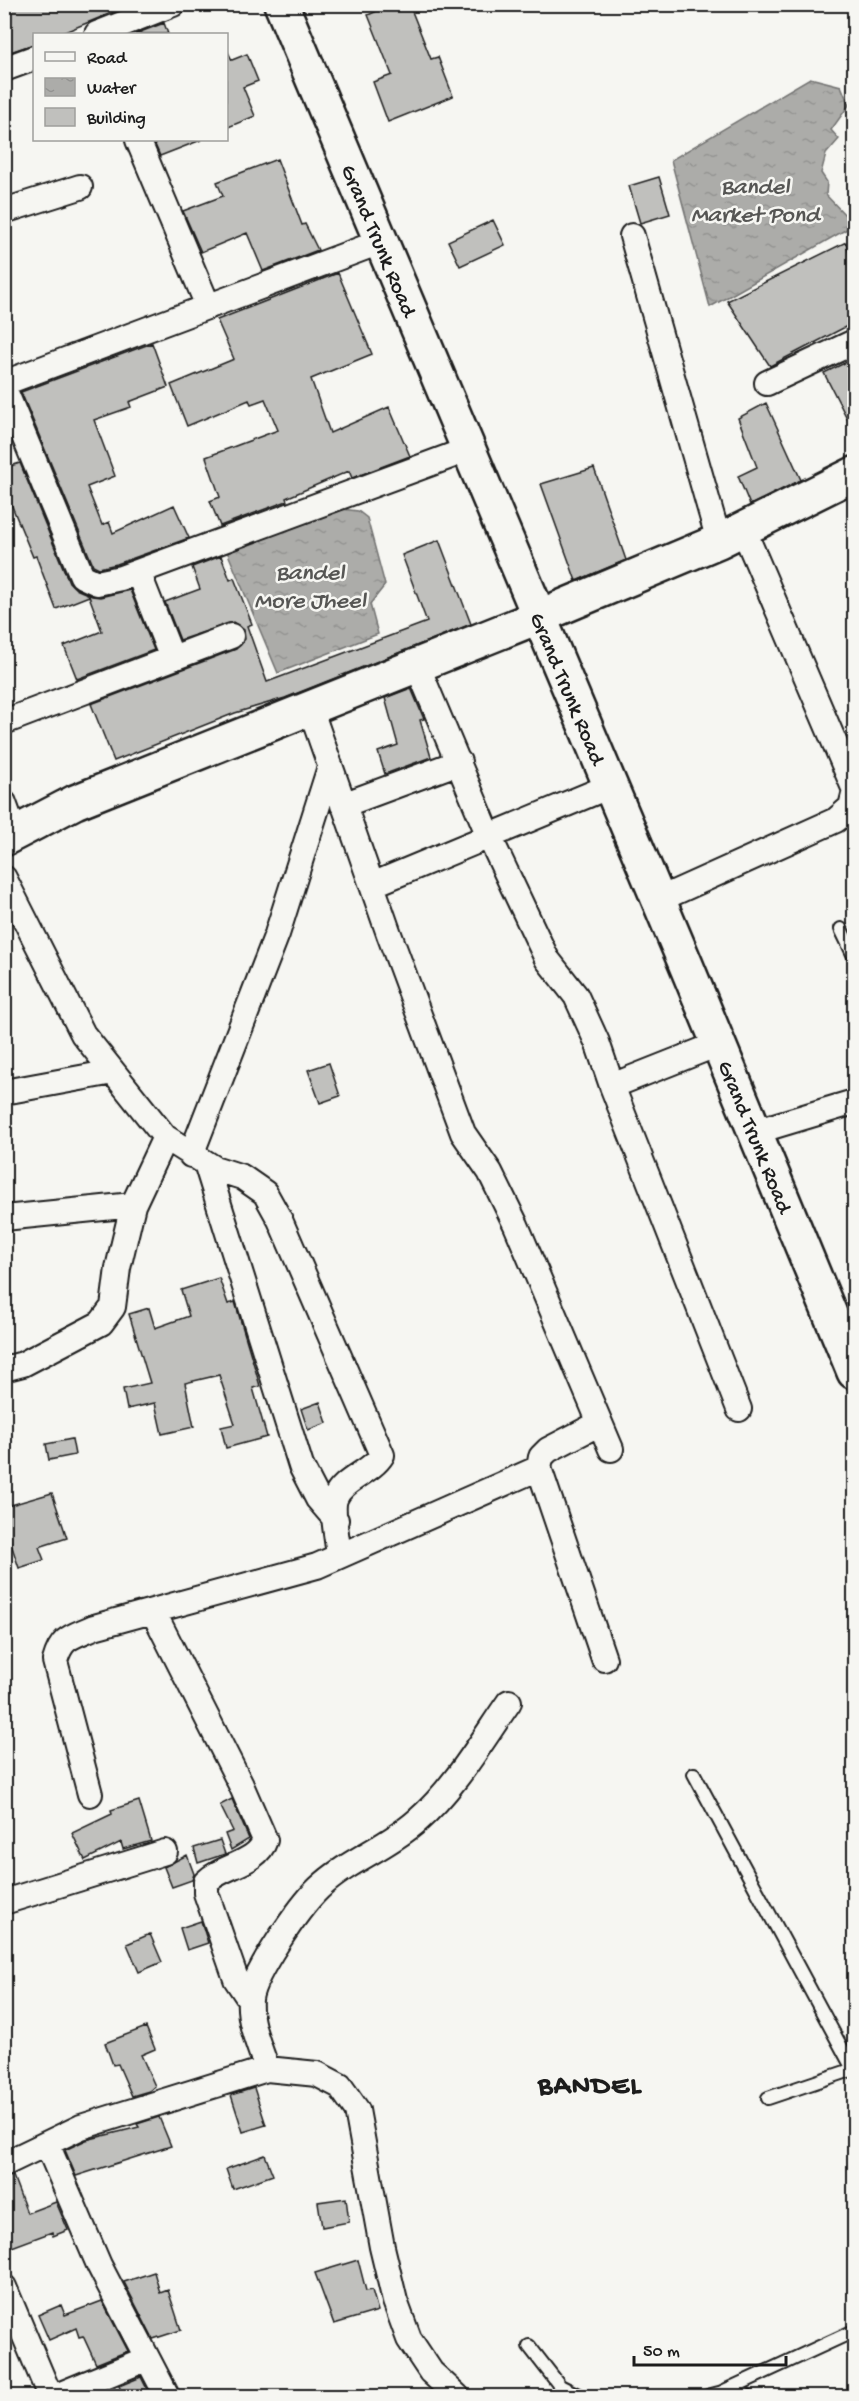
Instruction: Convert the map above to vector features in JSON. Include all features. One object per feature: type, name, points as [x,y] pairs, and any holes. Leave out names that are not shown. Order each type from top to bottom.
[{"type":"main road","name":"Grand Trunk Road","points":[[281,4],[855,1372]]},
{"type":"main road","points":[[10,837],[75,802],[538,617],[731,536],[855,474]]},
{"type":"street","points":[[100,33],[173,4]]},
{"type":"street","points":[[4,69],[33,58]]},
{"type":"street","points":[[138,141],[208,306]]},
{"type":"street","points":[[4,211],[80,187]]},
{"type":"street","points":[[632,236],[731,536],[855,788]]},
{"type":"street","points":[[380,242],[4,386],[82,576],[97,583],[138,572],[467,450]]},
{"type":"street","points":[[767,383],[855,342]]},
{"type":"street","points":[[138,572],[172,658]]},
{"type":"street","points":[[4,722],[231,636]]},
{"type":"street","points":[[417,665],[489,836],[547,959],[576,996],[597,1042],[612,1086],[739,1409]]},
{"type":"street","points":[[310,708],[463,1133],[490,1172],[516,1225],[611,1449]]},
{"type":"street","points":[[344,805],[459,762]]},
{"type":"street","points":[[330,767],[277,934],[198,1159],[301,1466],[318,1499],[336,1520]]},
{"type":"street","points":[[372,885],[610,786]]},
{"type":"street","points":[[658,900],[836,820],[851,807],[855,795]]},
{"type":"street","points":[[4,803],[10,837]]},
{"type":"street","points":[[4,878],[83,1034],[165,1137],[198,1159],[242,1177],[265,1193],[280,1220],[375,1434],[382,1455],[375,1465],[342,1488],[334,1500],[339,1556]]},
{"type":"street","points":[[612,1086],[718,1044]]},
{"type":"street","points":[[4,1092],[113,1072]]},
{"type":"street","points":[[754,1131],[855,1102]]},
{"type":"street","points":[[4,1369],[23,1364],[101,1323],[113,1307],[118,1268],[133,1205],[165,1137]]},
{"type":"street","points":[[4,1218],[133,1205]]},
{"type":"street","points":[[600,1423],[548,1450],[541,1457],[539,1468],[604,1659]]},
{"type":"street","points":[[90,1794],[55,1661],[59,1645],[65,1639],[94,1628],[317,1566],[539,1468]]},
{"type":"street","points":[[153,1611],[241,1785],[266,1840],[263,1848],[254,1855],[214,1874],[206,1882],[206,1893],[236,1979],[250,2000]]},
{"type":"street","points":[[267,2069],[254,2030],[250,2000],[255,1979],[300,1911],[320,1887],[417,1821],[450,1784],[509,1702]]},
{"type":"street","points":[[4,1902],[165,1852]]},
{"type":"street","points":[[4,2164],[81,2127],[267,2069],[317,2074],[340,2086],[357,2110],[382,2247],[395,2301],[409,2339],[444,2393]]},
{"type":"street","points":[[47,2144],[99,2265],[167,2397]]},
{"type":"street","points":[[4,2287],[50,2397]]},
{"type":"street","points":[[56,2397],[146,2359]]},
{"type":"lane","points":[[841,929],[855,956]]},
{"type":"lane","points":[[694,1774],[854,2069],[768,2098]]},
{"type":"lane","points":[[708,2397],[855,2331]]},
{"type":"lane","points":[[529,2346],[560,2385],[579,2397]]},
{"type":"lane","points":[[723,2391],[742,2393],[748,2397]]},
{"type":"water","name":"Bandel Market Pond","points":[[810,78],[841,86],[849,105],[831,130],[839,139],[826,154],[821,173],[827,182],[826,195],[847,217],[854,217],[854,225],[710,307],[671,160]]},
{"type":"water","name":"Bandel More Jheel","points":[[333,508],[358,511],[367,518],[385,585],[370,604],[378,634],[278,673],[226,549]]},
{"type":"building","points":[[4,4],[133,4],[62,33],[33,33],[33,44],[4,54]]},
{"type":"building","points":[[393,4],[409,4],[431,59],[438,57],[453,96],[388,122],[373,82],[392,75],[368,15]]},
{"type":"building","points":[[164,23],[168,33],[138,33]]},
{"type":"building","points":[[228,52],[232,60],[247,54],[258,81],[243,87],[255,116],[228,127]]},
{"type":"building","points":[[153,141],[198,141],[160,156]]},
{"type":"building","points":[[277,159],[302,225],[305,224],[318,250],[263,271],[247,233],[201,252],[183,211],[223,196],[217,182]]},
{"type":"building","points":[[659,177],[670,214],[640,223],[629,186]]},
{"type":"building","points":[[493,220],[505,245],[460,266],[448,241]]},
{"type":"building","points":[[846,242],[855,276],[855,322],[770,366],[727,301]]},
{"type":"building","points":[[338,273],[372,354],[311,379],[330,433],[389,407],[410,456],[352,478],[349,471],[286,498],[287,501],[220,526],[210,501],[220,497],[206,457],[278,430],[265,399],[251,404],[249,400],[187,426],[171,385],[234,359],[217,320]]},
{"type":"building","points":[[152,343],[168,387],[129,402],[131,407],[94,420],[115,476],[87,487],[102,525],[109,522],[113,533],[174,505],[189,538],[117,564],[99,568],[93,565],[21,392]]},
{"type":"building","points":[[855,358],[855,434],[824,373]]},
{"type":"building","points":[[766,403],[801,480],[750,505],[738,476],[757,467],[738,418]]},
{"type":"building","points":[[20,463],[69,582],[76,589],[92,596],[100,597],[130,590],[154,650],[77,679],[64,646],[102,631],[89,596],[56,609],[36,556],[33,557],[4,487],[4,468]]},
{"type":"building","points":[[594,468],[626,560],[576,581],[541,484]]},
{"type":"building","points":[[439,540],[471,624],[285,698],[235,713],[114,761],[91,704],[236,649],[245,639],[244,630],[233,622],[180,640],[165,602],[200,589],[192,567],[221,556],[230,580],[234,578],[252,624],[247,626],[267,682],[427,622],[402,555]]},
{"type":"building","points":[[411,688],[424,719],[420,720],[431,757],[385,774],[378,752],[398,745],[385,698]]},
{"type":"building","points":[[329,1063],[340,1096],[320,1103],[308,1070]]},
{"type":"building","points":[[219,1278],[228,1304],[235,1302],[260,1386],[253,1388],[267,1437],[226,1448],[221,1427],[235,1424],[219,1375],[185,1383],[194,1427],[162,1434],[155,1403],[127,1409],[123,1389],[150,1383],[129,1314],[149,1308],[155,1328],[189,1316],[181,1290]]},
{"type":"building","points":[[320,1402],[327,1423],[308,1430],[301,1409]]},
{"type":"building","points":[[72,1439],[75,1455],[49,1460],[46,1444]]},
{"type":"building","points":[[52,1493],[67,1538],[39,1547],[44,1560],[19,1568],[10,1541],[4,1543],[4,1507]]},
{"type":"building","points":[[232,1799],[249,1839],[231,1850],[225,1834],[233,1831],[220,1805]]},
{"type":"building","points":[[139,1801],[151,1841],[123,1849],[121,1842],[85,1860],[72,1833],[112,1814],[111,1810]]},
{"type":"building","points":[[220,1840],[225,1854],[198,1863],[194,1848]]},
{"type":"building","points":[[187,1855],[194,1874],[192,1880],[172,1887],[164,1867]]},
{"type":"building","points":[[201,1921],[208,1943],[187,1950],[180,1928]]},
{"type":"building","points":[[150,1934],[162,1962],[139,1972],[127,1944]]},
{"type":"building","points":[[146,2027],[155,2049],[141,2055],[155,2086],[149,2091],[132,2096],[118,2064],[113,2065],[105,2043]]},
{"type":"building","points":[[254,2088],[266,2125],[243,2132],[231,2095]]},
{"type":"building","points":[[159,2117],[171,2146],[76,2176],[65,2150],[86,2140],[139,2127],[137,2124]]},
{"type":"building","points":[[265,2155],[273,2175],[233,2189],[226,2169]]},
{"type":"building","points":[[13,2176],[27,2213],[56,2202],[68,2230],[53,2236],[52,2232],[4,2250],[4,2178]]},
{"type":"building","points":[[346,2198],[349,2222],[322,2227],[318,2202]]},
{"type":"building","points":[[358,2260],[366,2291],[372,2290],[378,2311],[334,2324],[315,2273]]},
{"type":"building","points":[[154,2272],[160,2293],[168,2290],[181,2330],[153,2339],[124,2282]]},
{"type":"building","points":[[102,2301],[128,2351],[96,2364],[83,2336],[79,2337],[76,2328],[49,2340],[38,2315],[61,2305],[65,2315]]},
{"type":"building","points":[[141,2377],[151,2397],[124,2397],[119,2386]]},
{"type":"district","name":"BANDEL","points":[[590,2083]]}]
